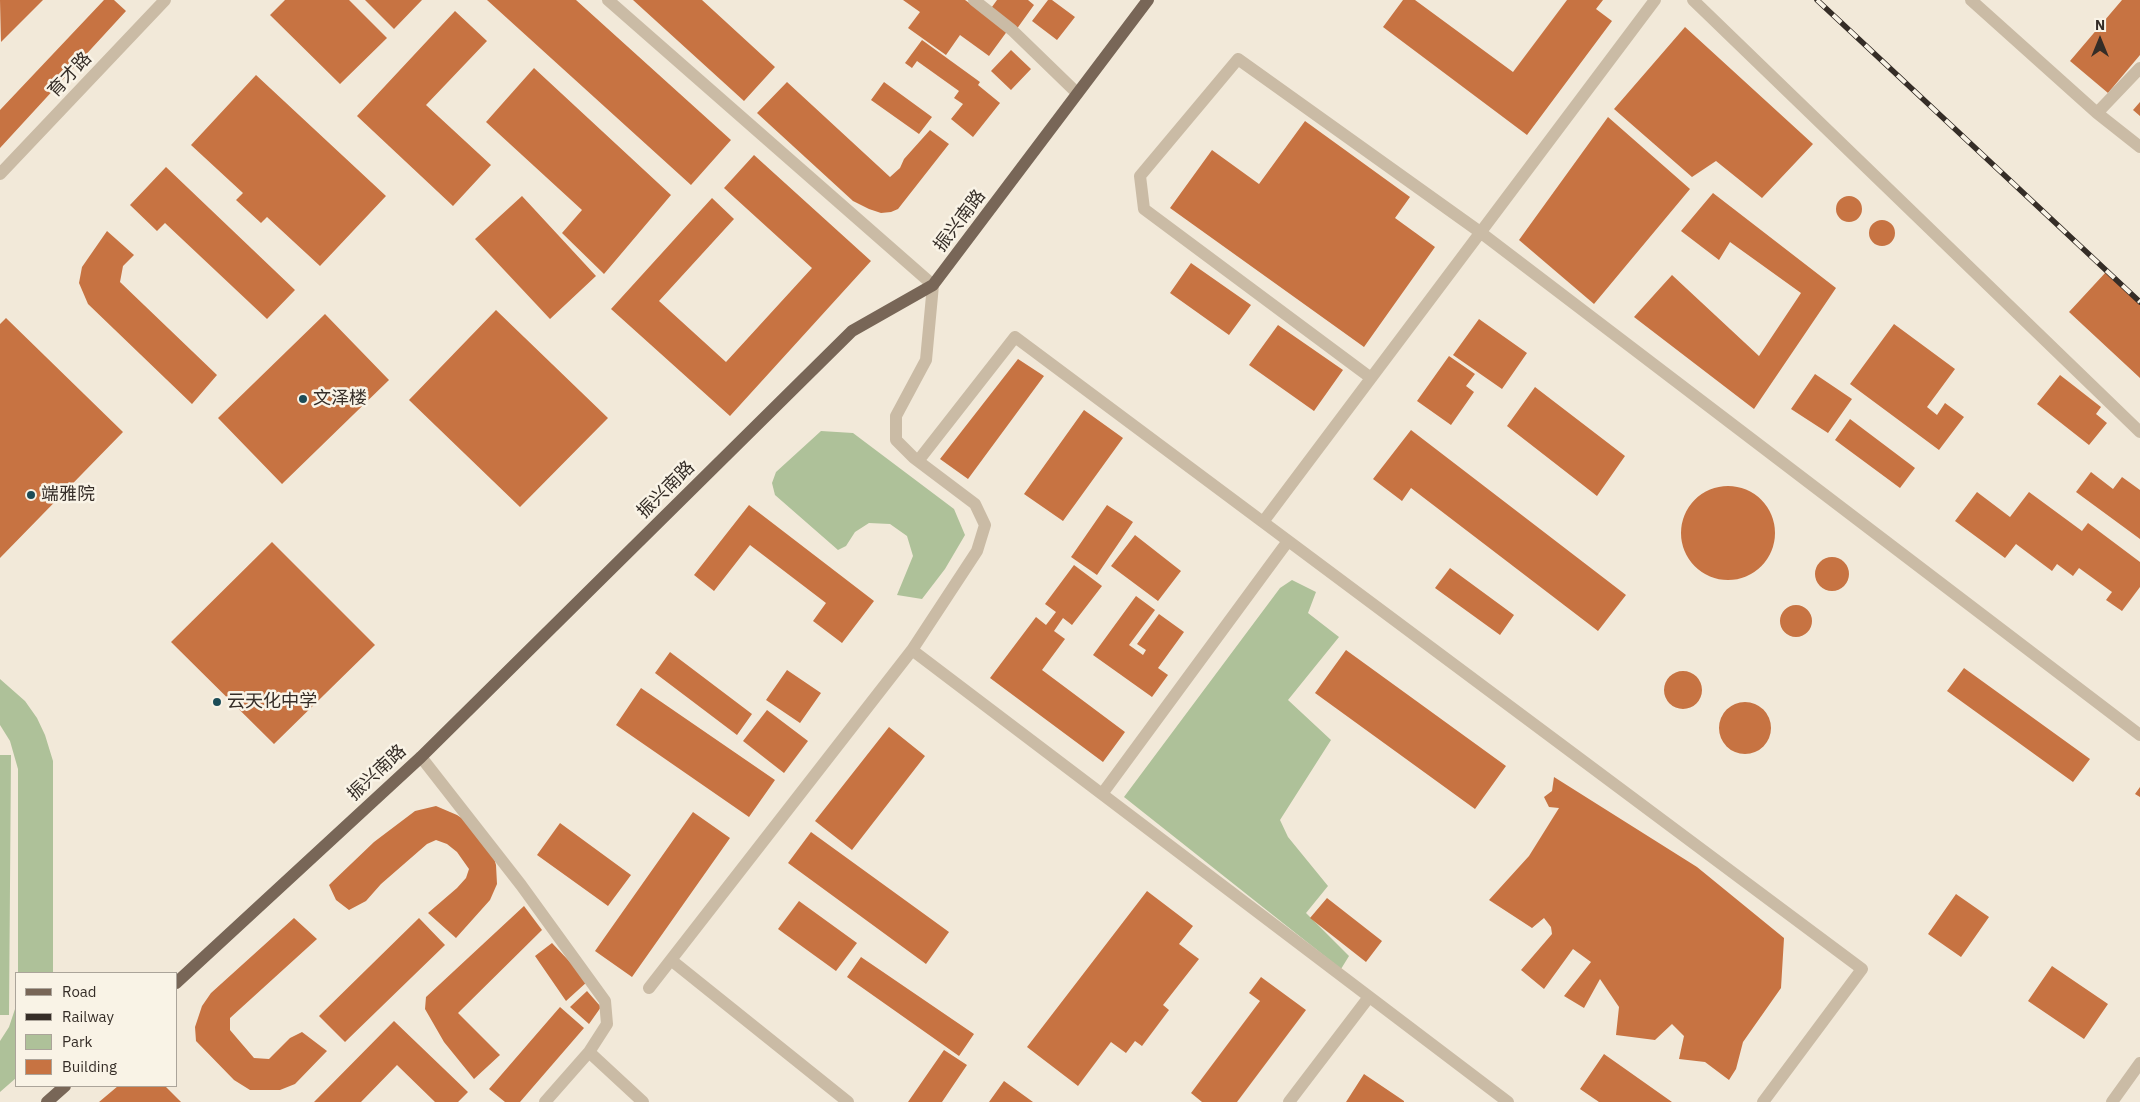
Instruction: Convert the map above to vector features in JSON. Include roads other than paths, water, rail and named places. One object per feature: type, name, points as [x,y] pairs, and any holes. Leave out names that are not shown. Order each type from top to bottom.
[{"type":"main road","name":"振兴南路","points":[[178,981],[421,757],[852,331],[933,285],[1148,0]]},
{"type":"main road","points":[[47,1102],[63,1087]]},
{"type":"street","points":[[608,0],[933,285],[926,360],[896,416],[896,440],[918,461],[975,504],[985,524],[977,551],[912,650],[649,988]]},
{"type":"street","points":[[974,0],[1012,30],[1077,93]]},
{"type":"street","points":[[1263,522],[1655,0]]},
{"type":"street","points":[[1693,0],[2140,432]]},
{"type":"street","points":[[1971,0],[2097,114],[2140,147]]},
{"type":"street","name":"育才路","points":[[0,174],[163,1]]},
{"type":"street","points":[[1371,378],[1144,209],[1140,176],[1238,59],[1480,232],[2140,735]]},
{"type":"street","points":[[2097,114],[2140,68]]},
{"type":"street","points":[[918,461],[1015,337],[1862,969],[1762,1102]]},
{"type":"street","points":[[1102,794],[1288,541]]},
{"type":"street","points":[[912,650],[1508,1102]]},
{"type":"street","points":[[421,757],[521,885],[606,1001],[607,1024],[589,1052],[545,1102]]},
{"type":"street","points":[[671,960],[848,1102]]},
{"type":"street","points":[[1289,1102],[1369,996]]},
{"type":"street","points":[[589,1052],[643,1102]]},
{"type":"street","points":[[2112,1102],[2140,1062]]},
{"type":"railway","points":[[1817,0],[2140,302]]},
{"type":"place","name":"文泽楼","points":[[303,399]]},
{"type":"place","name":"端雅院","points":[[31,495]]},
{"type":"place","name":"云天化中学","points":[[217,702]]}]
